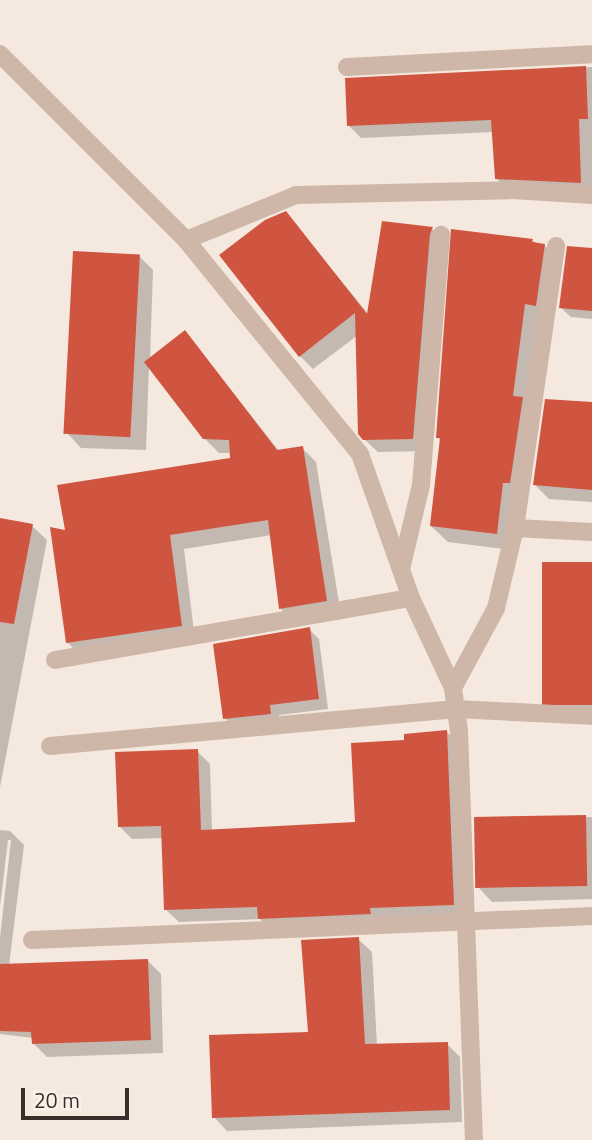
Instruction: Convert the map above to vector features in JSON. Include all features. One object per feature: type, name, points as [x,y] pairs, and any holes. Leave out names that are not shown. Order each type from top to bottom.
[{"type":"street","points":[[0,54],[187,240],[360,454],[411,598],[453,688],[459,731],[474,1140]]},
{"type":"street","points":[[347,67],[592,54]]},
{"type":"street","points":[[187,240],[296,195],[512,190],[592,195]]},
{"type":"street","points":[[401,569],[421,485],[441,235]]},
{"type":"street","points":[[453,688],[496,608],[515,528],[556,246]]},
{"type":"street","points":[[515,528],[592,532]]},
{"type":"street","points":[[55,660],[411,598]]},
{"type":"street","points":[[50,746],[456,709],[592,716]]},
{"type":"street","points":[[32,940],[592,916]]},
{"type":"building","points":[[586,66],[588,119],[579,119],[581,183],[495,179],[491,120],[347,126],[345,78]]},
{"type":"building","points":[[286,211],[367,314],[382,221],[433,227],[430,234],[413,439],[363,440],[358,434],[355,313],[299,357],[219,255],[265,220]]},
{"type":"building","points":[[451,229],[533,239],[532,242],[545,244],[536,306],[525,304],[513,396],[523,397],[510,483],[503,483],[497,534],[430,526],[440,438],[436,438]]},
{"type":"building","points":[[567,246],[592,248],[592,311],[559,308]]},
{"type":"building","points":[[73,251],[140,255],[130,437],[63,434]]},
{"type":"building","points":[[185,330],[277,450],[303,446],[327,601],[279,609],[268,520],[170,535],[182,626],[66,643],[50,527],[65,530],[57,485],[230,458],[229,440],[203,439],[144,362]]},
{"type":"building","points":[[545,399],[592,402],[592,490],[533,485]]},
{"type":"building","points":[[0,518],[33,524],[14,624],[0,622]]},
{"type":"building","points":[[542,562],[592,562],[592,705],[542,705]]},
{"type":"building","points":[[310,627],[319,699],[270,705],[271,714],[223,719],[213,644]]},
{"type":"building","points":[[447,730],[454,905],[370,908],[371,914],[258,919],[257,907],[164,910],[161,826],[118,827],[115,752],[198,749],[201,830],[355,822],[351,743],[404,740],[404,734]]},
{"type":"building","points":[[586,815],[587,886],[475,888],[474,817]]},
{"type":"building","points":[[359,937],[365,1044],[448,1042],[450,1110],[212,1118],[209,1035],[308,1032],[301,940]]},
{"type":"building","points":[[148,959],[151,1040],[32,1044],[31,1032],[0,1031],[0,964]]}]
